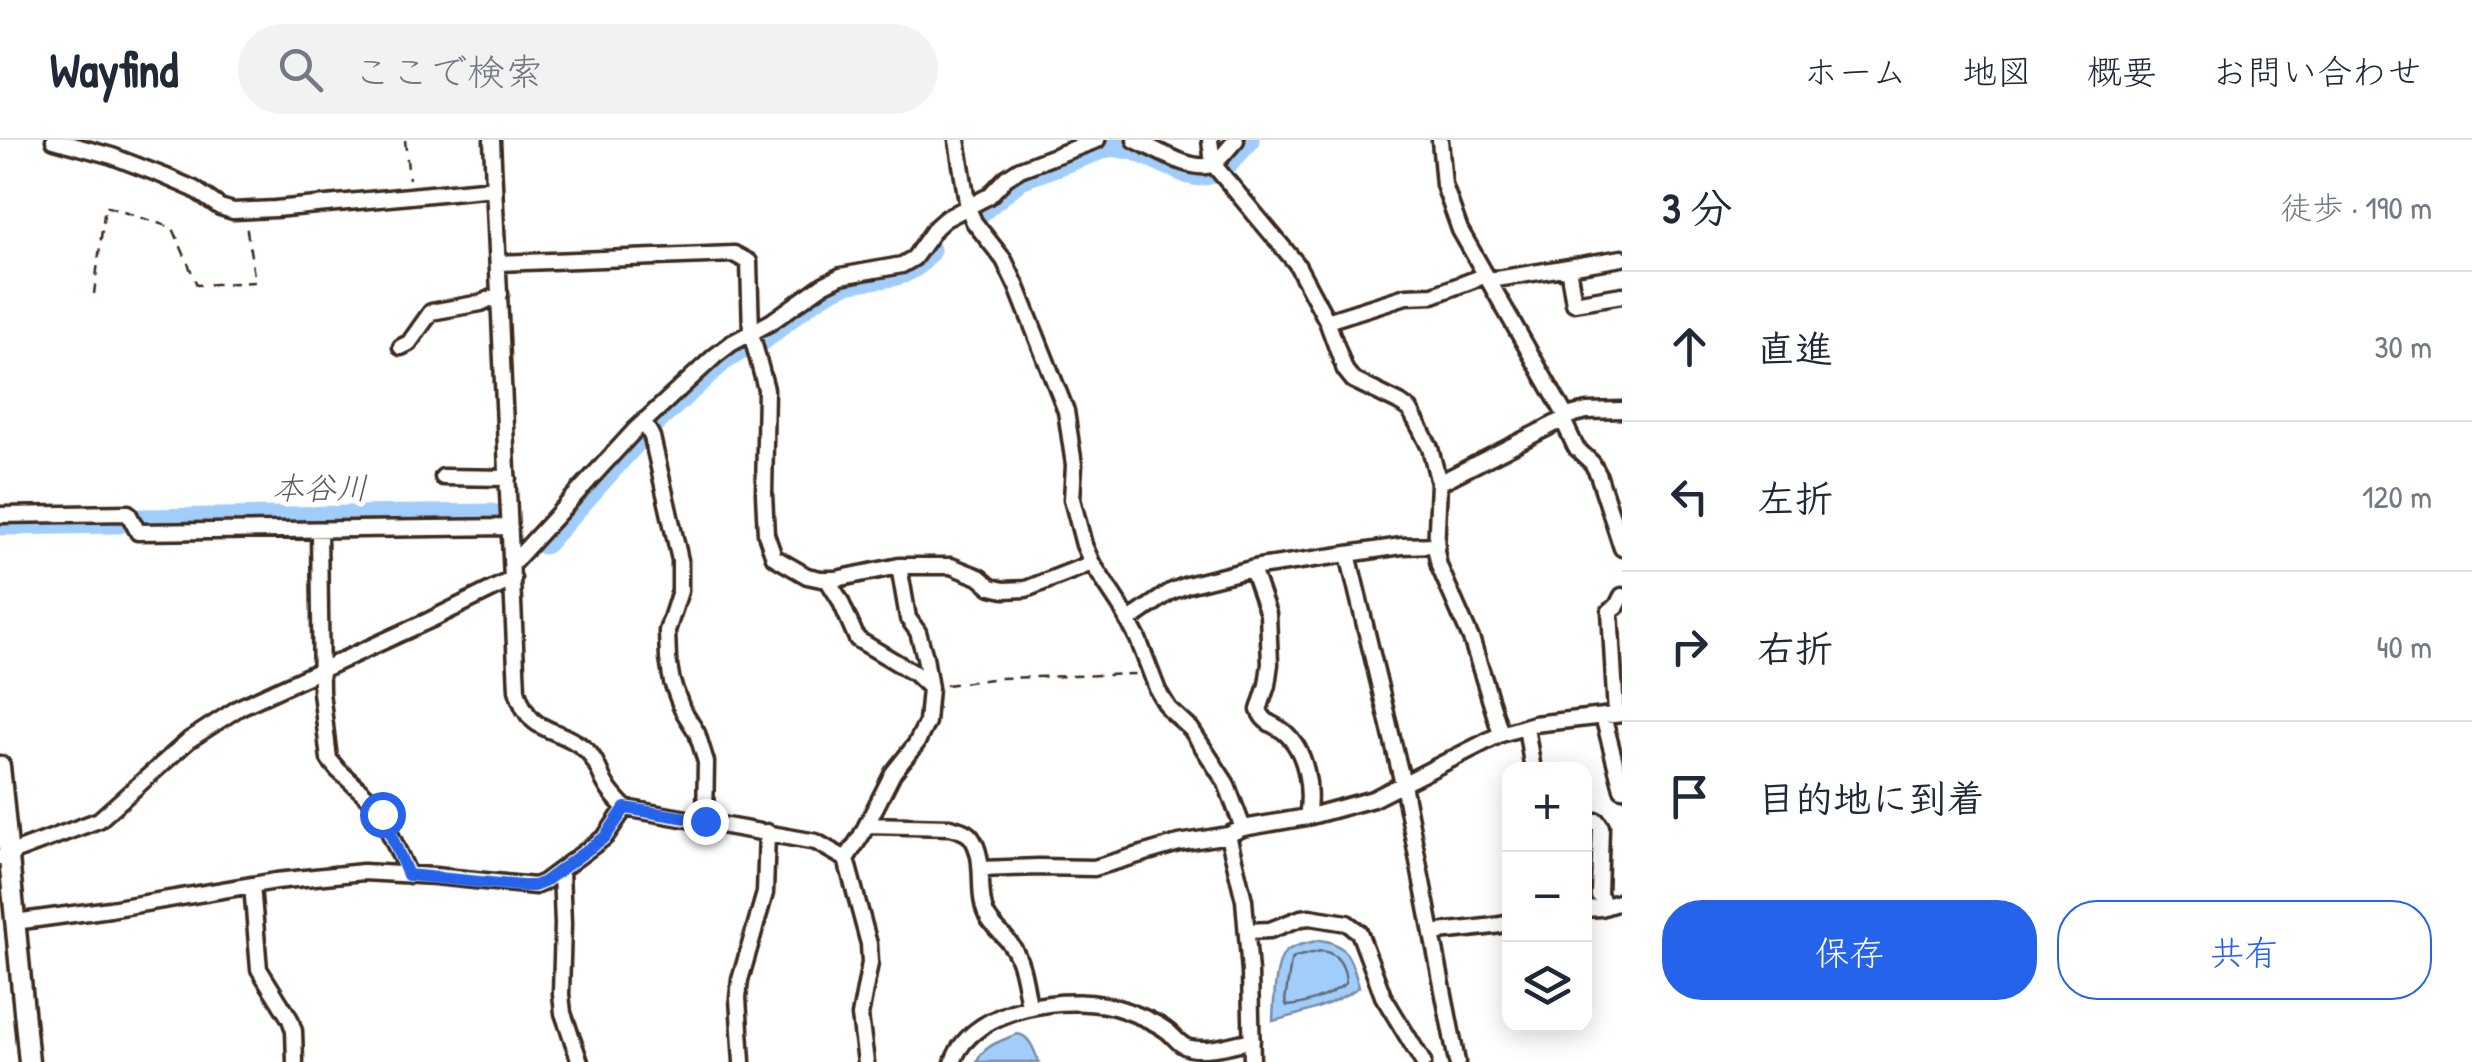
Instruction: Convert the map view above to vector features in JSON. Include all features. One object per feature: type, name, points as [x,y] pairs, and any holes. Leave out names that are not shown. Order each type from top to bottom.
[{"type":"main road","points":[[0,766],[4,855],[29,1062]]},
{"type":"street","points":[[54,140],[112,156],[194,189],[220,207],[244,211],[493,188]]},
{"type":"street","points":[[492,140],[517,690],[522,708],[542,728],[587,750],[606,787],[625,808],[816,842],[846,858],[870,944],[860,1016],[866,1062]]},
{"type":"street","points":[[957,140],[968,208],[1011,274],[1066,410],[1074,465],[1074,516],[1092,563],[1128,621],[1158,692],[1191,729],[1226,783],[1243,828]]},
{"type":"street","points":[[513,562],[644,422],[715,356],[840,276],[902,265],[914,258],[945,219],[989,196],[1020,169],[1097,140]]},
{"type":"street","points":[[1135,140],[1201,166],[1213,164],[1236,140]]},
{"type":"street","points":[[1210,140],[1213,164],[1296,263],[1326,321],[1344,370],[1354,380],[1410,410],[1430,448],[1440,483],[1439,566],[1472,641],[1500,734]]},
{"type":"street","points":[[1440,140],[1444,185],[1451,210],[1565,419],[1576,448],[1598,474],[1622,548]]},
{"type":"street","points":[[498,263],[734,254],[749,262],[751,333],[766,389],[764,494],[769,547],[784,565],[806,576],[836,580],[899,566],[951,566],[1004,590],[1026,588],[1092,563]]},
{"type":"street","points":[[1326,321],[1406,296],[1434,295],[1481,276],[1497,279],[1622,258]]},
{"type":"street","points":[[1568,267],[1574,303],[1622,295]]},
{"type":"street","points":[[401,348],[410,343],[431,312],[481,303],[500,294]]},
{"type":"street","points":[[1440,483],[1565,419],[1587,411],[1622,410]]},
{"type":"street","points":[[644,422],[652,437],[680,560],[680,591],[666,630],[666,645],[672,682],[682,709],[697,732],[706,762],[705,821]]},
{"type":"street","points":[[442,477],[508,478]]},
{"type":"street","points":[[0,515],[128,513],[138,532],[510,527]]},
{"type":"street","points":[[318,530],[323,708],[329,760],[382,814],[408,875]]},
{"type":"street","points":[[1128,621],[1170,592],[1252,569],[1437,544]]},
{"type":"street","points":[[1348,554],[1403,784],[1458,1062]]},
{"type":"street","points":[[846,858],[892,772],[927,722],[930,688],[922,642],[908,618],[899,566]]},
{"type":"street","points":[[1252,569],[1268,614],[1270,664],[1259,710],[1262,718],[1291,738],[1300,752],[1309,790],[1307,816]]},
{"type":"street","points":[[826,579],[857,639],[914,673],[930,688]]},
{"type":"street","points":[[4,855],[100,820],[188,740],[240,706],[513,580]]},
{"type":"street","points":[[1622,596],[1610,612],[1622,789]]},
{"type":"street","points":[[981,869],[1094,868],[1179,843],[1352,806],[1373,800],[1500,734],[1614,715]]},
{"type":"street","points":[[1526,727],[1532,762]]},
{"type":"street","points":[[15,922],[363,872],[534,886],[605,837],[625,808]]},
{"type":"street","points":[[1592,821],[1600,826],[1599,895],[1606,906]]},
{"type":"street","points":[[867,825],[950,827],[971,837],[981,869],[980,893],[986,914],[1017,955],[1029,1006]]},
{"type":"street","points":[[742,1062],[738,998],[766,893],[767,832]]},
{"type":"street","points":[[1228,835],[1240,875],[1247,931],[1252,1062]]},
{"type":"street","points":[[561,871],[560,994],[580,1062]]},
{"type":"street","points":[[252,885],[258,968],[290,1019],[295,1062]]},
{"type":"street","points":[[1592,907],[1622,901]]},
{"type":"street","points":[[1247,931],[1270,930],[1310,917],[1347,924],[1359,932],[1383,996],[1423,1062]]},
{"type":"street","points":[[1432,933],[1502,924]]},
{"type":"street","points":[[953,1062],[958,1049],[974,1032],[1029,1006],[1090,1003],[1122,1009],[1165,1029],[1182,1046],[1193,1049],[1252,1040]]},
{"type":"path","points":[[405,140],[411,196]]},
{"type":"path","points":[[94,294],[105,206],[173,228],[196,285],[254,282],[244,211]]},
{"type":"path","points":[[930,688],[999,678],[1152,674]]},
{"type":"water","points":[[1320,940],[1343,950],[1359,987],[1317,1008],[1273,1021],[1283,955],[1295,946]]},
{"type":"water","points":[[1017,1034],[1028,1040],[1039,1062],[977,1062],[988,1048]]},
{"type":"waterway","name":"本谷川","points":[[1224,165],[1247,140]]},
{"type":"waterway","name":"本谷川","points":[[978,212],[1020,177],[1110,144],[1135,148],[1189,172],[1210,172]]},
{"type":"waterway","name":"本谷川","points":[[760,340],[826,290],[849,281],[908,269],[928,250]]},
{"type":"waterway","name":"本谷川","points":[[655,420],[722,359],[743,346]]},
{"type":"waterway","name":"本谷川","points":[[541,540],[544,542],[640,435]]},
{"type":"waterway","name":"本谷川","points":[[140,521],[492,516],[501,519]]},
{"type":"waterway","name":"本谷川","points":[[2,523],[119,521]]},
{"type":"route","points":[[382,814],[408,875],[522,886],[544,882],[605,837],[625,808],[705,821]]}]
